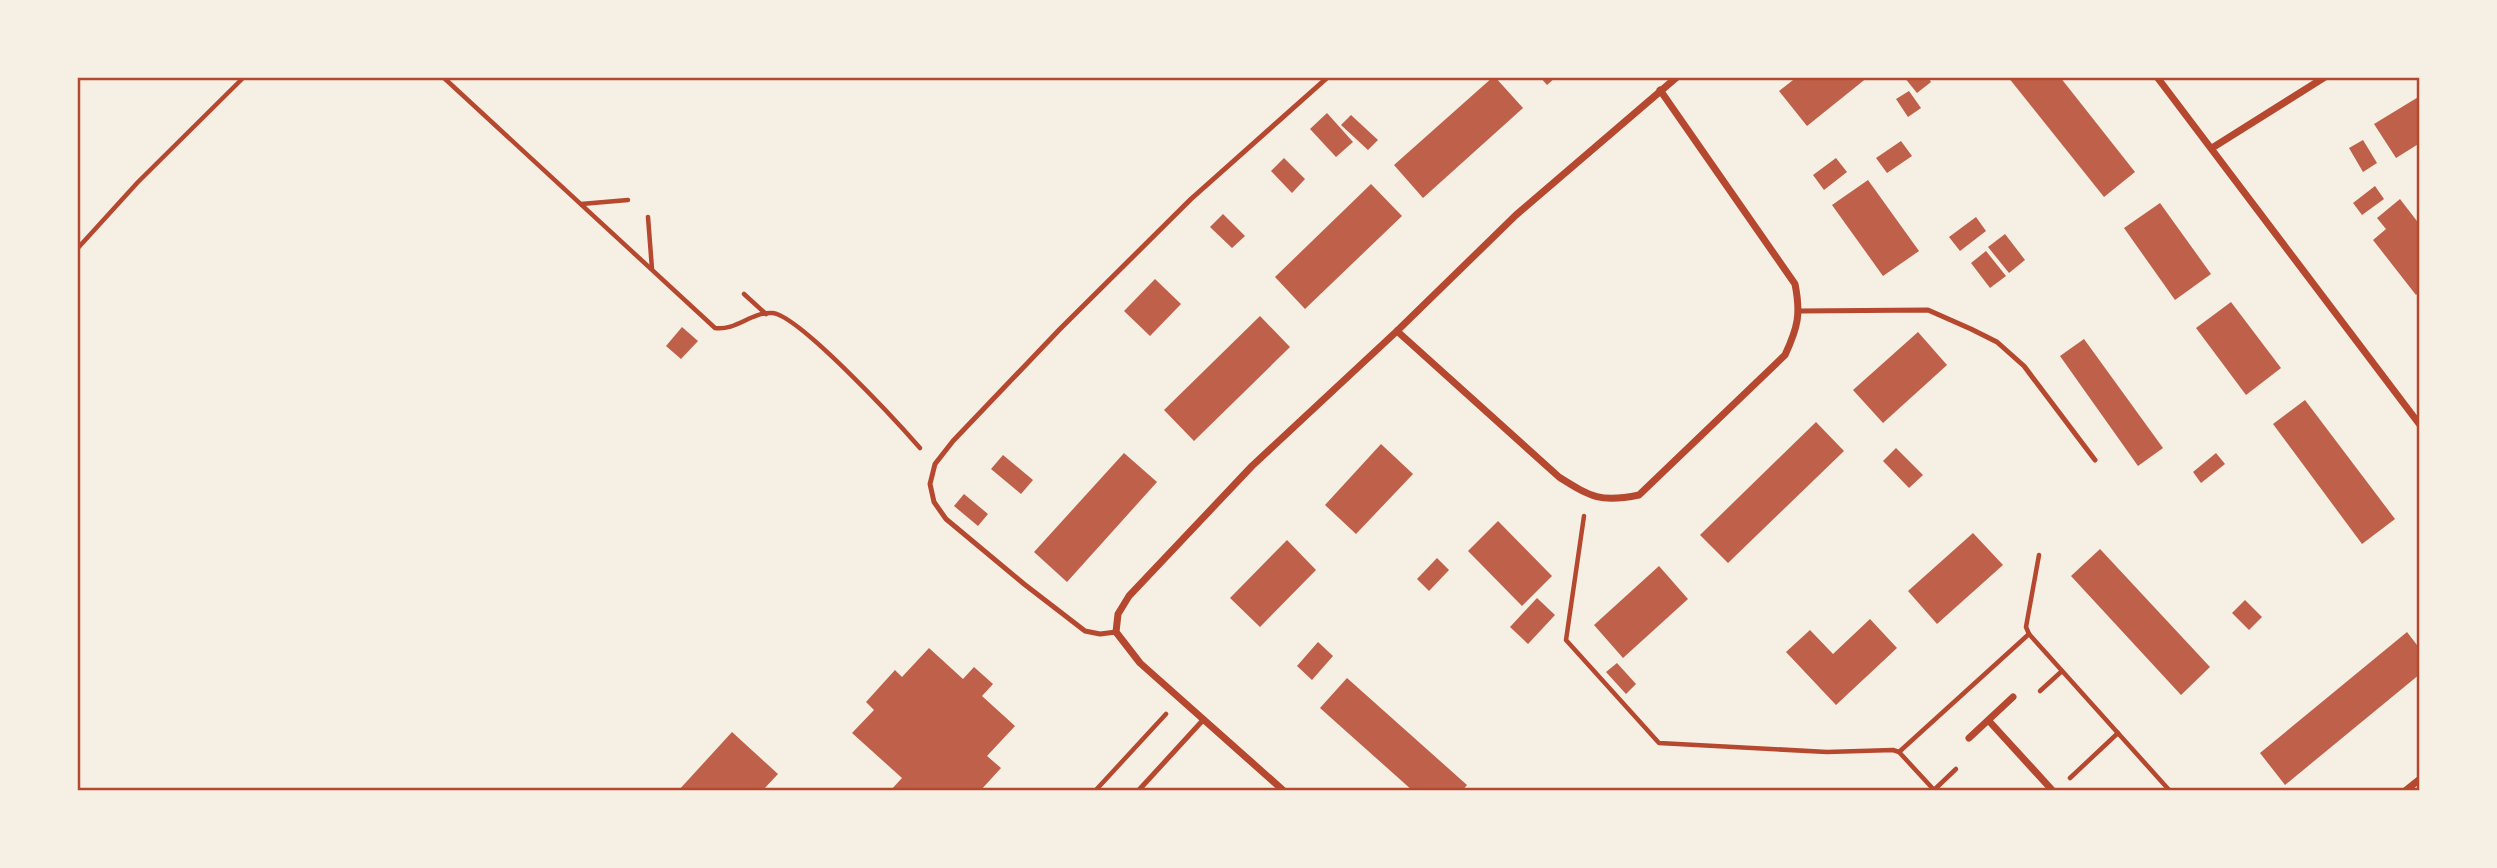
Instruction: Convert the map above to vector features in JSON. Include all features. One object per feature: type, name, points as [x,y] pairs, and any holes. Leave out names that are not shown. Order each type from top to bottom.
[{"type":"street","points":[[1284,791],[1140,663],[1116,632],[1118,614],[1129,596],[1252,466],[1516,215],[1677,77]]},
{"type":"street","points":[[2157,77],[2420,425]]},
{"type":"street","points":[[2212,148],[2325,77]]},
{"type":"street","points":[[1396,331],[1559,477],[1588,495],[1613,500],[1639,495],[1784,355],[1794,335],[1799,311],[1795,284],[1660,90]]},
{"type":"street","points":[[1969,738],[2013,697]]},
{"type":"street","points":[[1989,721],[2053,791]]},
{"type":"street","points":[[2405,791],[2420,779]]},
{"type":"lane","points":[[1116,632],[1100,634],[1085,631],[946,519],[934,502],[930,484],[935,464],[953,441],[1060,329],[1191,199],[1328,77]]},
{"type":"lane","points":[[1799,311],[1927,310],[1971,328],[1997,342],[2024,366],[2095,460]]},
{"type":"lane","points":[[1138,791],[1203,719]]},
{"type":"path","points":[[77,249],[138,181],[244,77]]},
{"type":"path","points":[[443,77],[715,328],[731,327],[774,313],[790,321],[871,393],[935,464]]},
{"type":"path","points":[[581,204],[628,200]]},
{"type":"path","points":[[648,218],[652,270]]},
{"type":"path","points":[[744,294],[766,314]]},
{"type":"path","points":[[1588,495],[1566,640],[1659,743],[1827,752],[1899,752]]},
{"type":"path","points":[[2029,634],[2026,627],[2039,555]]},
{"type":"path","points":[[2040,691],[2062,671]]},
{"type":"path","points":[[1096,791],[1181,698]]},
{"type":"path","points":[[2064,783],[2118,733]]},
{"type":"path","points":[[1934,790],[1956,769]]},
{"type":"building","points":[[1493,77],[1523,108],[1423,198],[1394,165]]},
{"type":"building","points":[[1540,77],[1556,77],[1547,85]]},
{"type":"building","points":[[1797,77],[1868,77],[1807,126],[1779,91]]},
{"type":"building","points":[[1904,77],[1928,77],[1931,82],[1917,93]]},
{"type":"building","points":[[2008,77],[2060,77],[2135,172],[2104,197]]},
{"type":"building","points":[[1909,91],[1921,108],[1908,117],[1896,99]]},
{"type":"building","points":[[2420,96],[2420,143],[2396,158],[2374,124]]},
{"type":"building","points":[[1327,113],[1353,142],[1336,157],[1310,129]]},
{"type":"building","points":[[1351,115],[1378,140],[1368,150],[1341,125]]},
{"type":"building","points":[[2363,140],[2377,163],[2363,172],[2349,148]]},
{"type":"building","points":[[1901,141],[1912,156],[1887,173],[1876,158]]},
{"type":"building","points":[[1284,158],[1305,179],[1292,193],[1271,171]]},
{"type":"building","points":[[1836,158],[1847,172],[1824,190],[1813,175]]},
{"type":"building","points":[[1868,180],[1919,251],[1883,276],[1832,205]]},
{"type":"building","points":[[1371,184],[1402,216],[1305,309],[1275,277]]},
{"type":"building","points":[[2375,186],[2384,199],[2362,215],[2353,203]]},
{"type":"building","points":[[2400,199],[2420,225],[2420,292],[2416,295],[2373,240],[2386,229],[2377,218]]},
{"type":"building","points":[[2160,203],[2211,274],[2175,300],[2124,228]]},
{"type":"building","points":[[1223,214],[1245,236],[1232,248],[1210,227]]},
{"type":"building","points":[[1976,217],[1986,231],[1960,251],[1949,237]]},
{"type":"building","points":[[2005,234],[2025,260],[2009,273],[1988,247]]},
{"type":"building","points":[[1986,251],[2006,276],[1990,288],[1971,263]]},
{"type":"building","points":[[1155,279],[1181,304],[1150,336],[1124,311]]},
{"type":"building","points":[[2231,302],[2281,368],[2246,395],[2196,328]]},
{"type":"building","points":[[1260,316],[1290,347],[1194,441],[1164,410]]},
{"type":"building","points":[[682,327],[698,341],[681,359],[666,346]]},
{"type":"building","points":[[1918,332],[1947,365],[1883,423],[1853,390]]},
{"type":"building","points":[[2084,339],[2163,448],[2138,466],[2060,356]]},
{"type":"building","points":[[2305,400],[2395,519],[2362,544],[2273,424]]},
{"type":"building","points":[[1816,422],[1844,451],[1728,563],[1700,535]]},
{"type":"building","points":[[1381,444],[1413,474],[1356,534],[1325,505]]},
{"type":"building","points":[[1896,448],[1923,475],[1909,488],[1883,461]]},
{"type":"building","points":[[1124,453],[1157,482],[1067,582],[1034,552]]},
{"type":"building","points":[[2216,453],[2225,464],[2201,483],[2193,472]]},
{"type":"building","points":[[1003,455],[1033,480],[1021,494],[991,469]]},
{"type":"building","points":[[964,494],[988,514],[978,526],[954,506]]},
{"type":"building","points":[[1498,521],[1552,576],[1522,606],[1468,551]]},
{"type":"building","points":[[1973,533],[2003,565],[1937,624],[1908,591]]},
{"type":"building","points":[[1287,540],[1316,570],[1260,627],[1230,598]]},
{"type":"building","points":[[2100,549],[2210,667],[2181,695],[2071,576]]},
{"type":"building","points":[[1437,558],[1449,570],[1429,591],[1417,579]]},
{"type":"building","points":[[1659,566],[1688,599],[1623,658],[1594,625]]},
{"type":"building","points":[[1537,598],[1555,615],[1528,644],[1510,627]]},
{"type":"building","points":[[2245,600],[2262,617],[2249,630],[2232,613]]},
{"type":"building","points":[[1870,619],[1897,648],[1836,705],[1786,652],[1810,630],[1833,654]]},
{"type":"building","points":[[2407,632],[2420,649],[2420,674],[2285,785],[2260,753]]},
{"type":"building","points":[[1318,642],[1333,656],[1312,680],[1297,666]]},
{"type":"building","points":[[929,648],[963,679],[974,667],[993,684],[982,696],[1015,726],[987,756],[1001,768],[980,791],[890,791],[902,778],[852,733],[874,710],[866,702],[895,670],[902,677]]},
{"type":"building","points":[[1617,663],[1636,684],[1626,694],[1606,672]]},
{"type":"building","points":[[1347,678],[1467,785],[1462,791],[1413,791],[1320,708]]},
{"type":"building","points":[[732,732],[778,774],[762,791],[678,791]]}]
